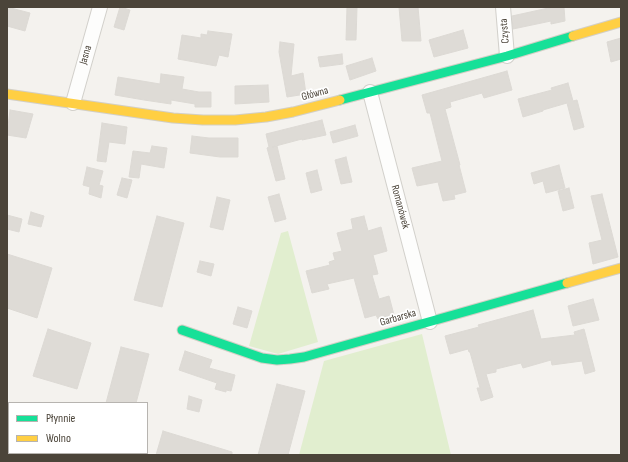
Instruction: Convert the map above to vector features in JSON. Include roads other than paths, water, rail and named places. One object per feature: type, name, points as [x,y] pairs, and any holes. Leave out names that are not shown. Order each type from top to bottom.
[{"type":"street","name":"Jasna","points":[[73,103],[100,7]]},
{"type":"street","name":"Czysta","points":[[503,7],[507,56]]},
{"type":"street","name":"Główna","points":[[7,94],[173,118],[235,120],[266,117],[293,112],[507,56],[621,22]]},
{"type":"street","name":"Romanówek","points":[[370,92],[430,322]]},
{"type":"street","name":"Garbarska","points":[[182,330],[262,358],[278,360],[290,359],[304,357],[621,268]]}]
